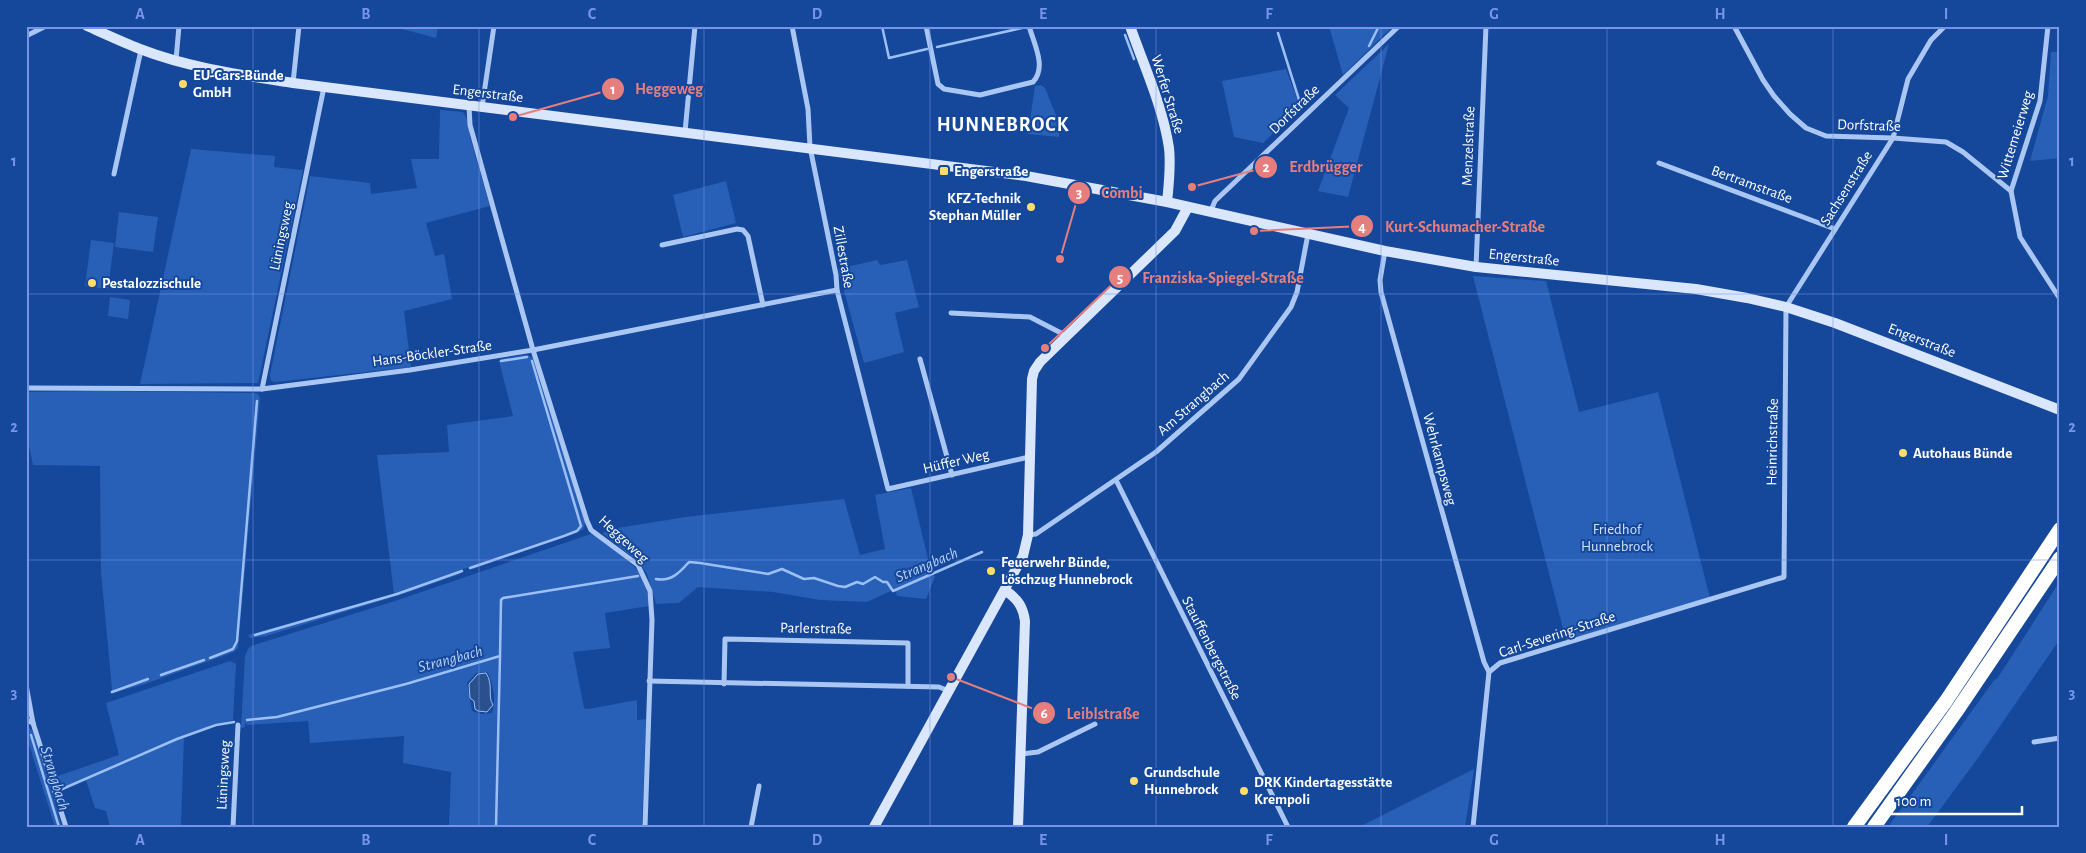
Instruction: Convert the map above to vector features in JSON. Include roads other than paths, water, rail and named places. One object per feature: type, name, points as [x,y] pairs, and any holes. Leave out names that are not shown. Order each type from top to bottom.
[{"type":"highway","points":[[1854,827],[1946,701],[2060,529]]},
{"type":"highway","points":[[1874,827],[1956,712],[2060,558]]},
{"type":"main road","name":"Engerstraße","points":[[88,26],[141,50],[176,61],[293,84],[810,147],[1026,176],[1167,202],[1385,251],[1476,267],[1696,289],[1747,298],[1786,307],[1835,323],[2060,410]]},
{"type":"main road","name":"Werfer Straße","points":[[1130,26],[1165,126],[1169,149],[1170,174],[1167,202]]},
{"type":"main road","points":[[874,827],[1006,591],[1023,556],[1028,535],[1032,380],[1034,370],[1040,362],[1176,231],[1188,207]]},
{"type":"main road","points":[[1006,591],[1019,602],[1025,621],[1018,827]]},
{"type":"street","points":[[26,36],[46,26]]},
{"type":"street","points":[[176,61],[179,26]]},
{"type":"street","points":[[293,84],[299,26]]},
{"type":"street","points":[[482,107],[494,26]]},
{"type":"street","points":[[685,132],[695,26]]},
{"type":"street","name":"Zillestraße","points":[[792,26],[808,109],[810,147],[836,275],[837,290],[888,489]]},
{"type":"street","points":[[926,26],[938,84],[944,89],[980,95],[1033,82],[1039,76],[1041,67],[1029,26]]},
{"type":"street","name":"Dorfstraße","points":[[1210,213],[1215,201],[1399,26]]},
{"type":"street","name":"Menzelstraße","points":[[1476,267],[1486,26]]},
{"type":"street","name":"Dorfstraße","points":[[1734,26],[1763,80],[1774,96],[1806,128],[1826,136],[1946,142],[1963,152],[2011,191]]},
{"type":"street","name":"Sachsenstraße","points":[[1786,307],[1893,138],[1908,79],[1931,40],[1945,26]]},
{"type":"street","name":"Wittemeierweg","points":[[2048,26],[2040,101],[2011,191],[2020,236],[2060,299]]},
{"type":"street","points":[[114,174],[141,50]]},
{"type":"street","name":"Lüningsweg","points":[[262,389],[324,87]]},
{"type":"street","name":"Heggeweg","points":[[469,105],[470,126],[533,350],[587,521],[591,530],[638,565],[650,591],[652,620],[645,827]]},
{"type":"street","name":"Bertramstraße","points":[[1659,163],[1835,229]]},
{"type":"street","points":[[662,245],[736,229],[743,230],[748,236],[764,305]]},
{"type":"street","name":"Am Strangbach","points":[[1028,535],[1036,534],[1156,452],[1239,379],[1291,308],[1297,292],[1308,234]]},
{"type":"street","name":"Wehrkampsweg","points":[[1385,251],[1380,280],[1381,292],[1484,662],[1489,672]]},
{"type":"street","name":"Hans-Böckler-Straße","points":[[26,388],[262,389],[410,370],[533,350],[837,290]]},
{"type":"street","name":"Heinrichstraße","points":[[1784,577],[1786,307]]},
{"type":"street","points":[[951,313],[1030,317],[1061,333],[1064,339]]},
{"type":"street","points":[[920,359],[952,475]]},
{"type":"street","name":"Hüffer Weg","points":[[888,489],[1030,457]]},
{"type":"street","name":"Stauffenbergstraße","points":[[1116,480],[1288,827]]},
{"type":"street","name":"Carl-Severing-Straße","points":[[1473,827],[1489,672],[1500,663],[1784,577]]},
{"type":"street","name":"Parlerstraße","points":[[724,684],[725,639],[908,642],[908,686]]},
{"type":"street","points":[[649,681],[724,684],[939,686],[949,691]]},
{"type":"street","points":[[26,685],[33,723],[66,827]]},
{"type":"street","points":[[26,720],[33,723]]},
{"type":"street","points":[[1021,754],[1038,752],[1095,724]]},
{"type":"street","name":"Lüningsweg","points":[[233,827],[238,725]]},
{"type":"street","points":[[2034,742],[2060,738]]},
{"type":"street","points":[[751,827],[759,786]]},
{"type":"waterway","points":[[882,26],[889,58],[927,49]]},
{"type":"waterway","name":"Strangbach","points":[[1369,46],[1379,26]]},
{"type":"waterway","points":[[937,47],[1022,28]]},
{"type":"waterway","points":[[1278,33],[1301,106]]},
{"type":"waterway","points":[[1125,35],[1134,59]]},
{"type":"waterway","points":[[501,361],[527,357]]},
{"type":"waterway","points":[[470,568],[564,536],[577,531],[581,526],[532,361]]},
{"type":"waterway","points":[[210,658],[233,649],[237,641],[257,401]]},
{"type":"waterway","name":"Strangbach","points":[[656,579],[662,580],[671,577],[689,562],[768,574],[782,569],[804,579],[814,578],[845,587],[857,582],[863,584],[875,577],[883,582],[887,582],[893,591],[982,552]]},
{"type":"waterway","points":[[255,635],[397,594],[462,571]]},
{"type":"waterway","name":"Strangbach","points":[[247,720],[277,717],[406,684],[500,656],[501,600],[503,598],[638,576]]},
{"type":"waterway","points":[[496,827],[500,656]]},
{"type":"waterway","points":[[161,675],[204,660]]},
{"type":"waterway","points":[[112,692],[148,679]]},
{"type":"waterway","name":"Strangbach","points":[[60,790],[177,739],[216,725],[234,722]]},
{"type":"waterway","name":"Strangbach","points":[[31,735],[59,827]]},
{"type":"place","name":"EU-Cars-Bünde GmbH","points":[[183,84]]},
{"type":"place","name":"Heggeweg","points":[[513,117]]},
{"type":"place","name":"Engerstraße","points":[[944,171]]},
{"type":"place","name":"Erdbrügger","points":[[1192,187]]},
{"type":"place","name":"KFZ-Technik Stephan Müller","points":[[1031,207]]},
{"type":"place","name":"Kurt-Schumacher-Straße","points":[[1254,231]]},
{"type":"place","name":"Combi","points":[[1060,259]]},
{"type":"place","name":"Pestalozzischule","points":[[92,283]]},
{"type":"place","name":"Franziska-Spiegel-Straße","points":[[1045,348]]},
{"type":"place","name":"Autohaus Bünde","points":[[1903,453]]},
{"type":"place","name":"Feuerwehr Bünde, Löschzug Hunnebrock","points":[[991,571]]},
{"type":"place","name":"Leiblstraße","points":[[951,677]]},
{"type":"place","name":"Grundschule Hunnebrock","points":[[1134,781]]},
{"type":"place","name":"DRK Kindertagesstätte Krempoli","points":[[1244,791]]},
{"type":"district","name":"HUNNEBROCK","points":[[1003,124]]},
{"type":"park label","name":"Friedhof Hunnebrock","points":[[1617,538]]}]
